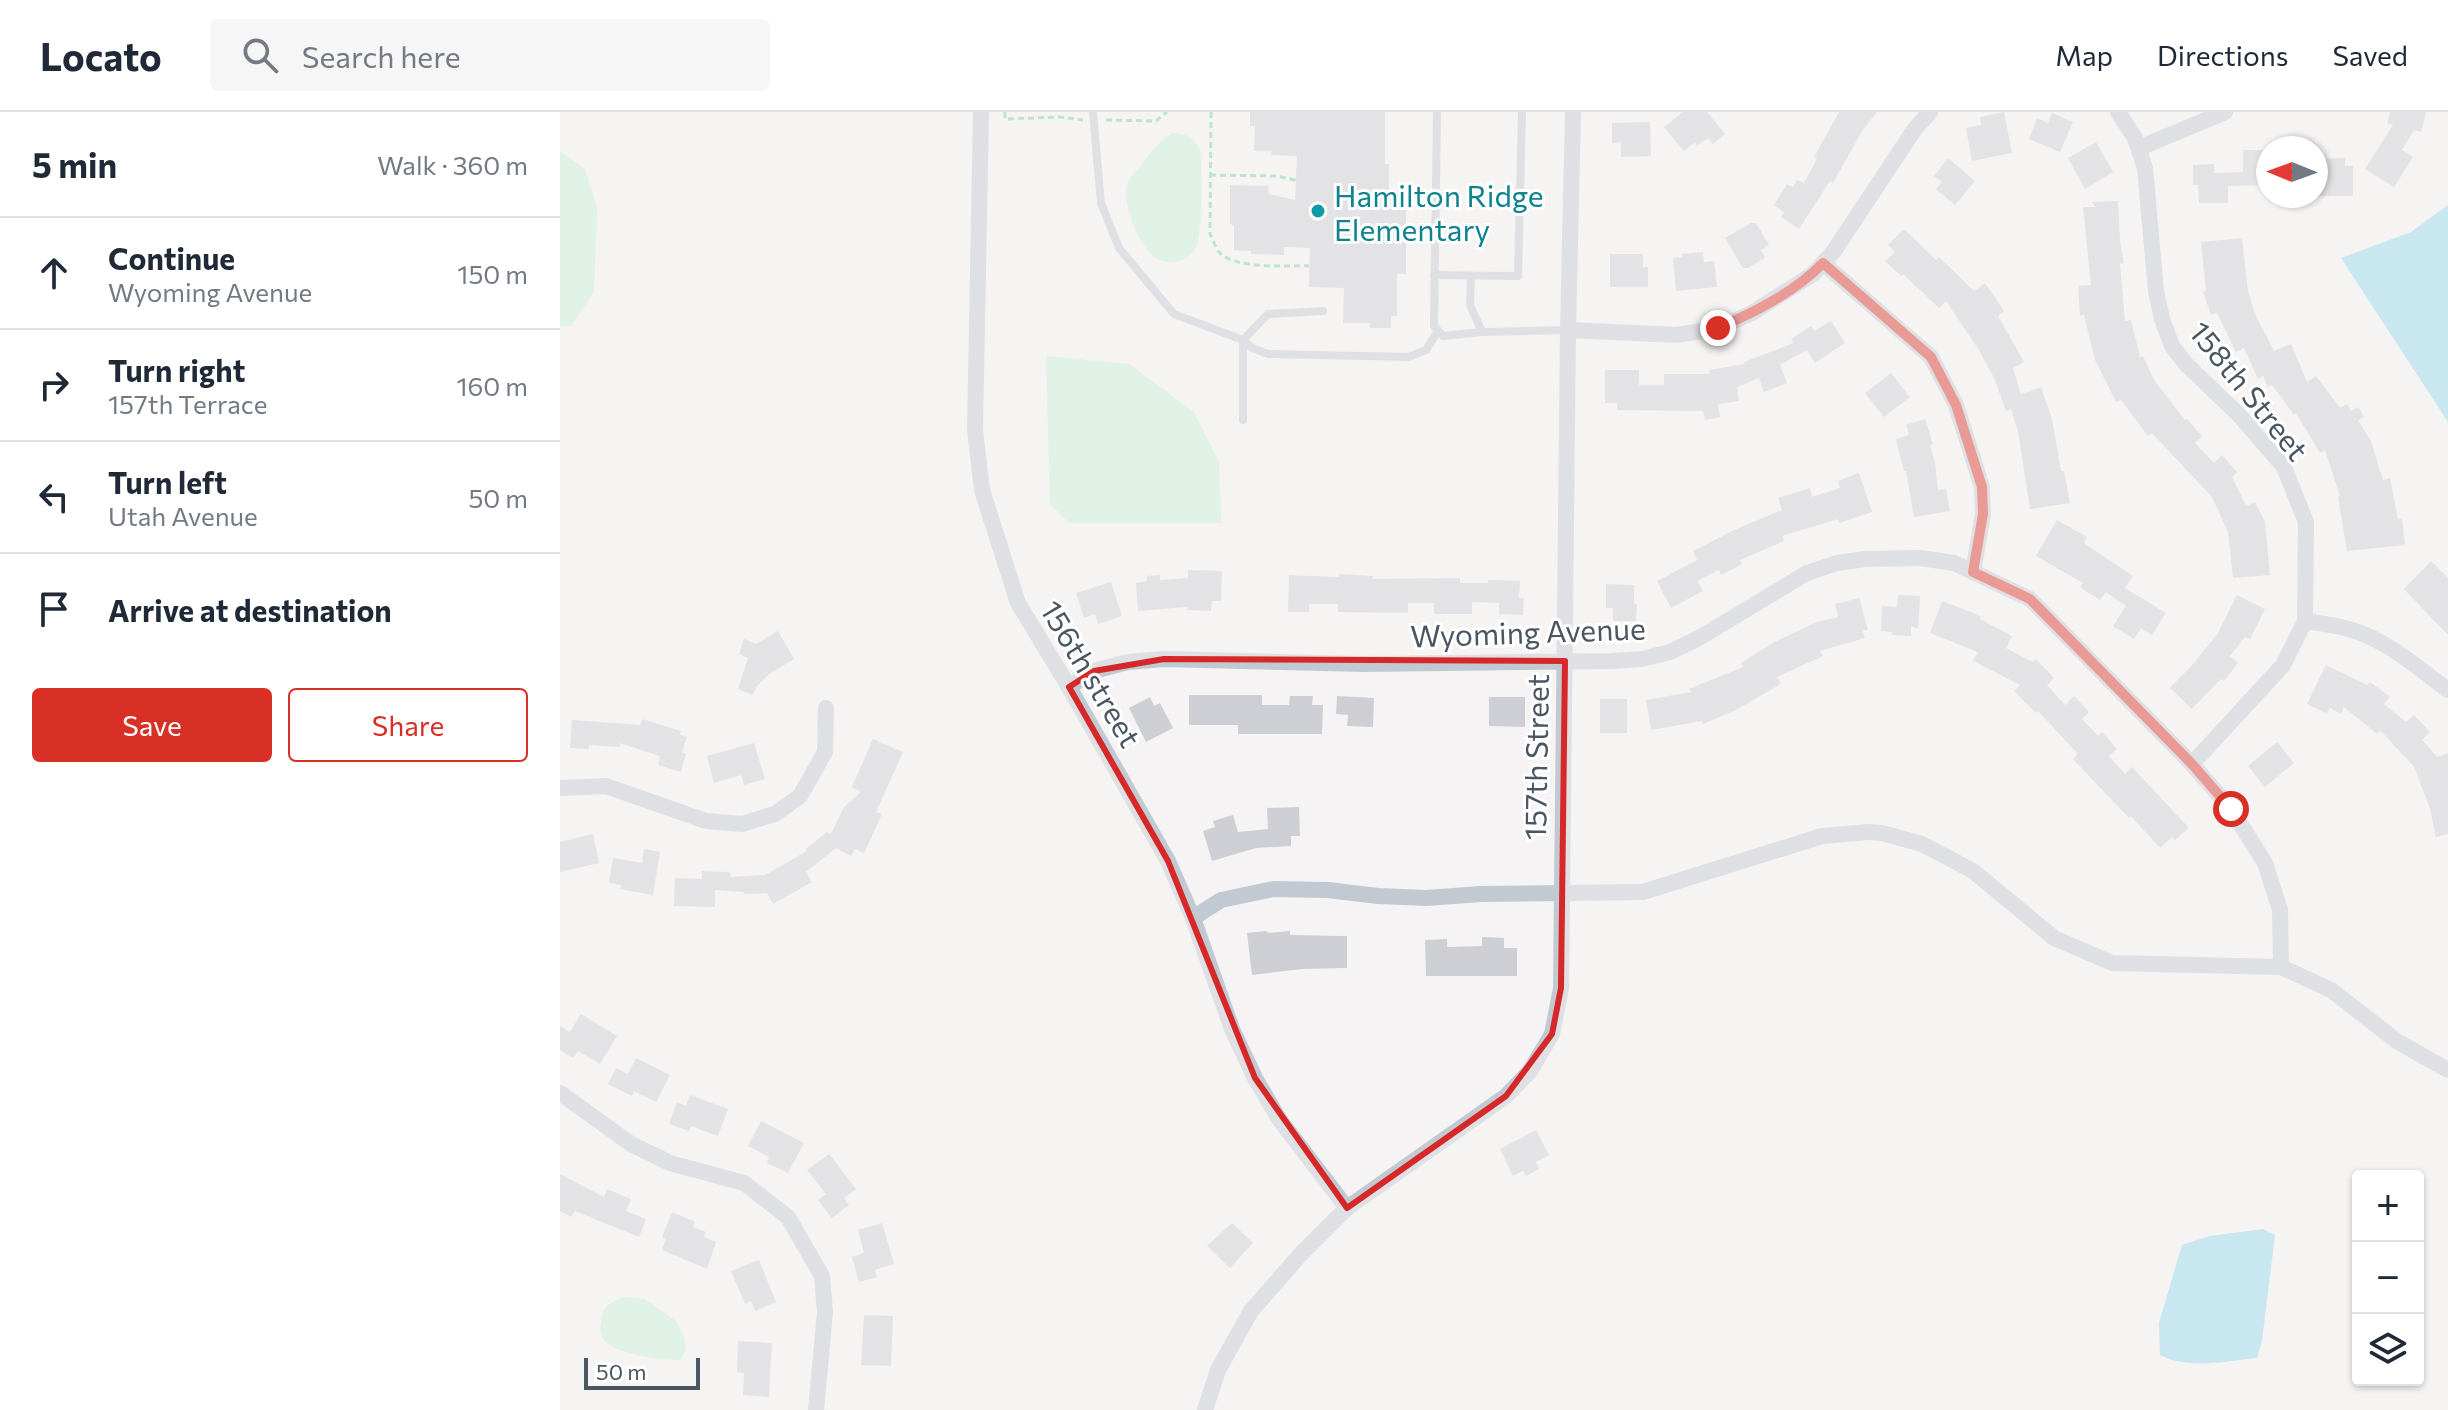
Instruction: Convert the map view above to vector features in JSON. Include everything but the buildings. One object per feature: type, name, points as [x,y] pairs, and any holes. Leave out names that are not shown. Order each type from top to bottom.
[{"type":"street","name":"156th street","points":[[981,112],[975,430],[982,490],[1018,603],[1168,861],[1193,918],[1232,1029],[1255,1078],[1279,1119],[1347,1208]]},
{"type":"street","name":"157th Street","points":[[1205,1410],[1218,1370],[1251,1311],[1300,1255],[1347,1208],[1506,1096],[1530,1071],[1552,1034],[1561,988],[1573,112]]},
{"type":"street","points":[[1568,330],[1677,335],[1718,328],[1752,313],[1813,274],[1834,251],[1914,130],[1930,112]]},
{"type":"street","name":"158th Street","points":[[2118,112],[2139,148],[2147,180],[2156,291],[2172,346],[2284,467],[2306,522],[2305,621],[2283,665],[2192,764]]},
{"type":"street","points":[[2139,148],[2225,112]]},
{"type":"street","points":[[1823,263],[1931,357],[1956,405],[1982,487],[1983,514],[1973,572]]},
{"type":"street","name":"Wyoming Avenue","points":[[1069,687],[1094,671],[1128,662],[1164,659],[1365,664],[1628,660],[1670,652],[1807,573],[1837,563],[1921,558],[1954,563],[2030,599],[2192,764],[2231,809],[2265,863],[2280,910],[2281,967]]},
{"type":"street","points":[[2305,621],[2367,635],[2448,690]]},
{"type":"street","points":[[560,788],[606,786],[706,821],[742,824],[775,814],[800,796],[825,752],[826,708]]},
{"type":"street","points":[[1193,918],[1221,900],[1273,889],[1426,898],[1481,894],[1643,892],[1822,836],[1882,833],[1922,844],[1973,871],[2054,938],[2112,963],[2281,967],[2331,990],[2398,1042],[2448,1070]]},
{"type":"street","points":[[560,1093],[631,1144],[670,1163],[744,1183],[788,1217],[822,1276],[825,1312],[816,1410]]},
{"type":"lane","points":[[1093,112],[1101,203],[1119,248],[1174,314],[1243,340],[1252,348],[1268,354],[1409,357],[1426,350],[1438,331]]},
{"type":"lane","points":[[1437,112],[1434,326],[1443,336],[1568,330]]},
{"type":"lane","points":[[1434,275],[1518,276],[1522,112]]},
{"type":"lane","points":[[1471,276],[1470,305],[1482,332]]},
{"type":"lane","points":[[1243,420],[1243,340],[1268,314],[1323,311]]},
{"type":"path","points":[[1005,112],[1005,119]]},
{"type":"path","points":[[1211,112],[1210,234],[1219,251],[1233,261],[1309,266]]},
{"type":"path","points":[[1210,175],[1276,176],[1296,180]]},
{"type":"highlighted area","points":[[1164,659],[1565,661],[1561,988],[1552,1034],[1506,1096],[1347,1208],[1255,1078],[1168,861],[1069,687],[1094,671]]},
{"type":"green space","points":[[1173,133],[1190,138],[1201,152],[1201,202],[1200,229],[1195,249],[1187,258],[1169,262],[1157,259],[1141,241],[1128,210],[1126,190],[1129,179],[1153,150]]},
{"type":"green space","points":[[560,151],[585,169],[597,207],[594,292],[571,326],[560,326]]},
{"type":"green space","points":[[1046,356],[1129,364],[1194,412],[1219,462],[1221,523],[1069,523],[1050,504]]},
{"type":"green space","points":[[624,1297],[644,1299],[676,1321],[685,1340],[686,1350],[681,1360],[629,1353],[604,1340],[600,1331],[603,1312],[608,1305]]},
{"type":"water","points":[[2448,205],[2448,422],[2341,258],[2411,232]]},
{"type":"water","points":[[2263,1229],[2275,1235],[2262,1341],[2257,1358],[2195,1363],[2171,1360],[2160,1355],[2159,1323],[2182,1245],[2210,1236]]},
{"type":"place","name":"Hamilton Ridge Elementary","points":[[1318,211]]},
{"type":"route","points":[[1718,328],[1752,313],[1813,274],[1823,263],[1931,357],[1956,405],[1982,487],[1983,514],[1973,572],[2030,599],[2192,764],[2231,809]]}]
